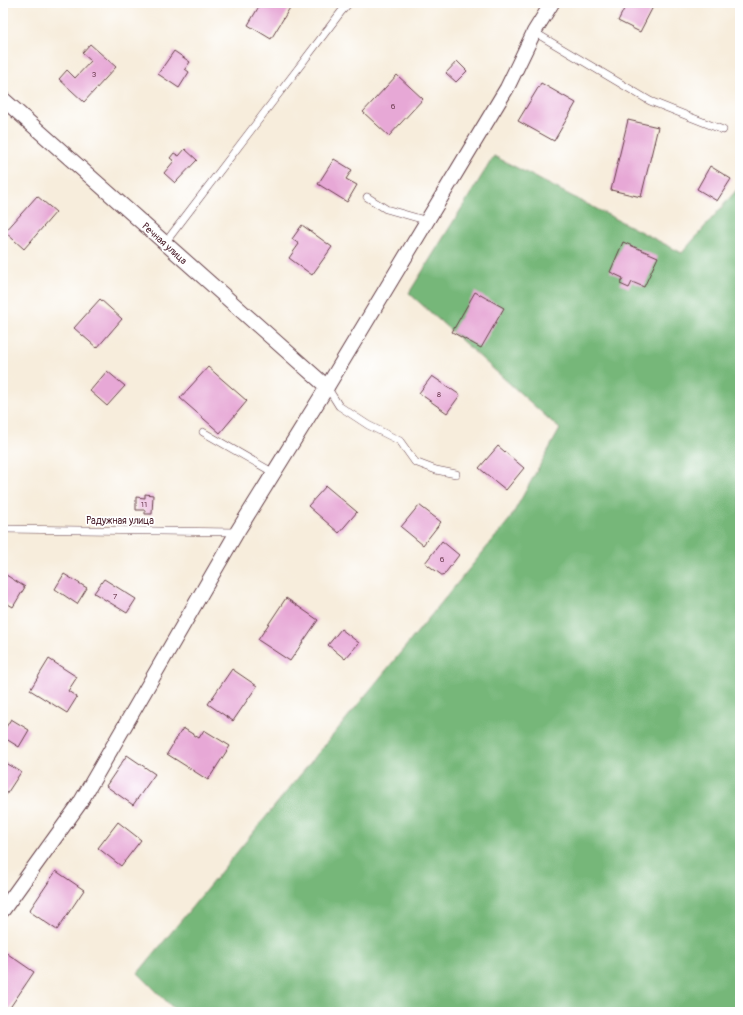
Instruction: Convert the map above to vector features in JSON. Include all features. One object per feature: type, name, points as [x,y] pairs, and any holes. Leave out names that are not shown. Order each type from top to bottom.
[{"type":"street","points":[[3,910],[80,803],[237,532],[327,388],[508,88],[534,32],[552,3]]},
{"type":"street","name":"Речная улица","points":[[3,99],[327,388]]},
{"type":"lane","points":[[165,243],[349,3]]},
{"type":"lane","points":[[534,32],[650,101],[723,130]]},
{"type":"lane","points":[[367,197],[386,209],[428,221]]},
{"type":"lane","points":[[327,388],[339,406],[368,426],[400,441],[415,462],[436,470],[456,474]]},
{"type":"lane","points":[[203,432],[274,473]]},
{"type":"lane","name":"Радужная улица","points":[[3,529],[237,532]]},
{"type":"green space","points":[[494,156],[682,253],[740,186],[740,1012],[177,1012],[138,973],[510,519],[560,429],[409,293]]},
{"type":"building","points":[[261,3],[286,3],[291,6],[271,39],[248,25]]},
{"type":"building","points":[[627,3],[655,3],[640,32],[618,21]]},
{"type":"building","points":[[729,3],[740,3],[740,10]]},
{"type":"building","points":[[90,44],[116,67],[84,102],[59,79],[67,70],[75,78],[91,61],[82,53]]},
{"type":"building","points":[[174,51],[190,62],[185,69],[189,72],[179,88],[158,74]]},
{"type":"building","points":[[457,61],[467,71],[456,82],[446,73]]},
{"type":"building","points":[[397,75],[423,99],[389,136],[363,112]]},
{"type":"building","points":[[541,83],[576,103],[554,141],[518,121]]},
{"type":"building","points":[[628,120],[658,127],[641,197],[611,190]]},
{"type":"building","points":[[185,149],[197,160],[175,183],[164,173],[174,161],[170,158],[174,153],[179,156]]},
{"type":"building","points":[[334,159],[352,170],[346,179],[357,185],[347,202],[318,184]]},
{"type":"building","points":[[710,166],[731,179],[717,201],[697,189]]},
{"type":"building","points":[[37,196],[56,212],[24,249],[5,232]]},
{"type":"building","points":[[302,225],[332,247],[312,275],[289,258],[299,244],[292,239]]},
{"type":"building","points":[[623,242],[658,257],[644,287],[632,282],[629,288],[620,284],[623,278],[610,272]]},
{"type":"building","points":[[475,292],[504,308],[481,348],[452,332]]},
{"type":"building","points":[[100,299],[122,319],[97,348],[74,328]]},
{"type":"building","points":[[208,367],[247,401],[220,433],[180,398]]},
{"type":"building","points":[[107,371],[125,386],[107,406],[90,391]]},
{"type":"building","points":[[432,376],[460,395],[447,413],[419,393]]},
{"type":"building","points":[[3,408],[7,409],[4,430],[3,430]]},
{"type":"building","points":[[498,446],[524,468],[506,490],[479,468]]},
{"type":"building","points":[[326,486],[357,512],[339,533],[308,506]]},
{"type":"building","points":[[145,494],[153,495],[152,514],[145,514],[145,510],[136,510],[136,497],[145,498]]},
{"type":"building","points":[[419,505],[441,522],[423,545],[401,527]]},
{"type":"building","points":[[442,541],[459,555],[443,576],[425,563]]},
{"type":"building","points":[[3,573],[25,587],[13,607],[3,601]]},
{"type":"building","points":[[64,574],[87,588],[77,604],[55,589]]},
{"type":"building","points":[[104,579],[136,599],[127,613],[94,593]]},
{"type":"building","points":[[286,598],[318,620],[290,661],[258,640]]},
{"type":"building","points":[[341,629],[359,643],[345,659],[328,645]]},
{"type":"building","points":[[49,659],[77,677],[68,691],[77,697],[67,713],[30,690]]},
{"type":"building","points":[[232,669],[257,686],[233,721],[208,704]]},
{"type":"building","points":[[11,719],[29,730],[19,747],[3,737],[3,732]]},
{"type":"building","points":[[183,728],[199,738],[204,730],[230,746],[208,780],[167,754]]},
{"type":"building","points":[[127,755],[155,774],[133,805],[106,786]]},
{"type":"building","points":[[3,761],[21,772],[6,795],[3,793]]},
{"type":"building","points":[[118,822],[141,840],[121,866],[98,848]]},
{"type":"building","points":[[56,871],[84,890],[57,930],[29,911]]},
{"type":"building","points":[[5,952],[34,972],[7,1012],[3,1012],[3,955]]}]
